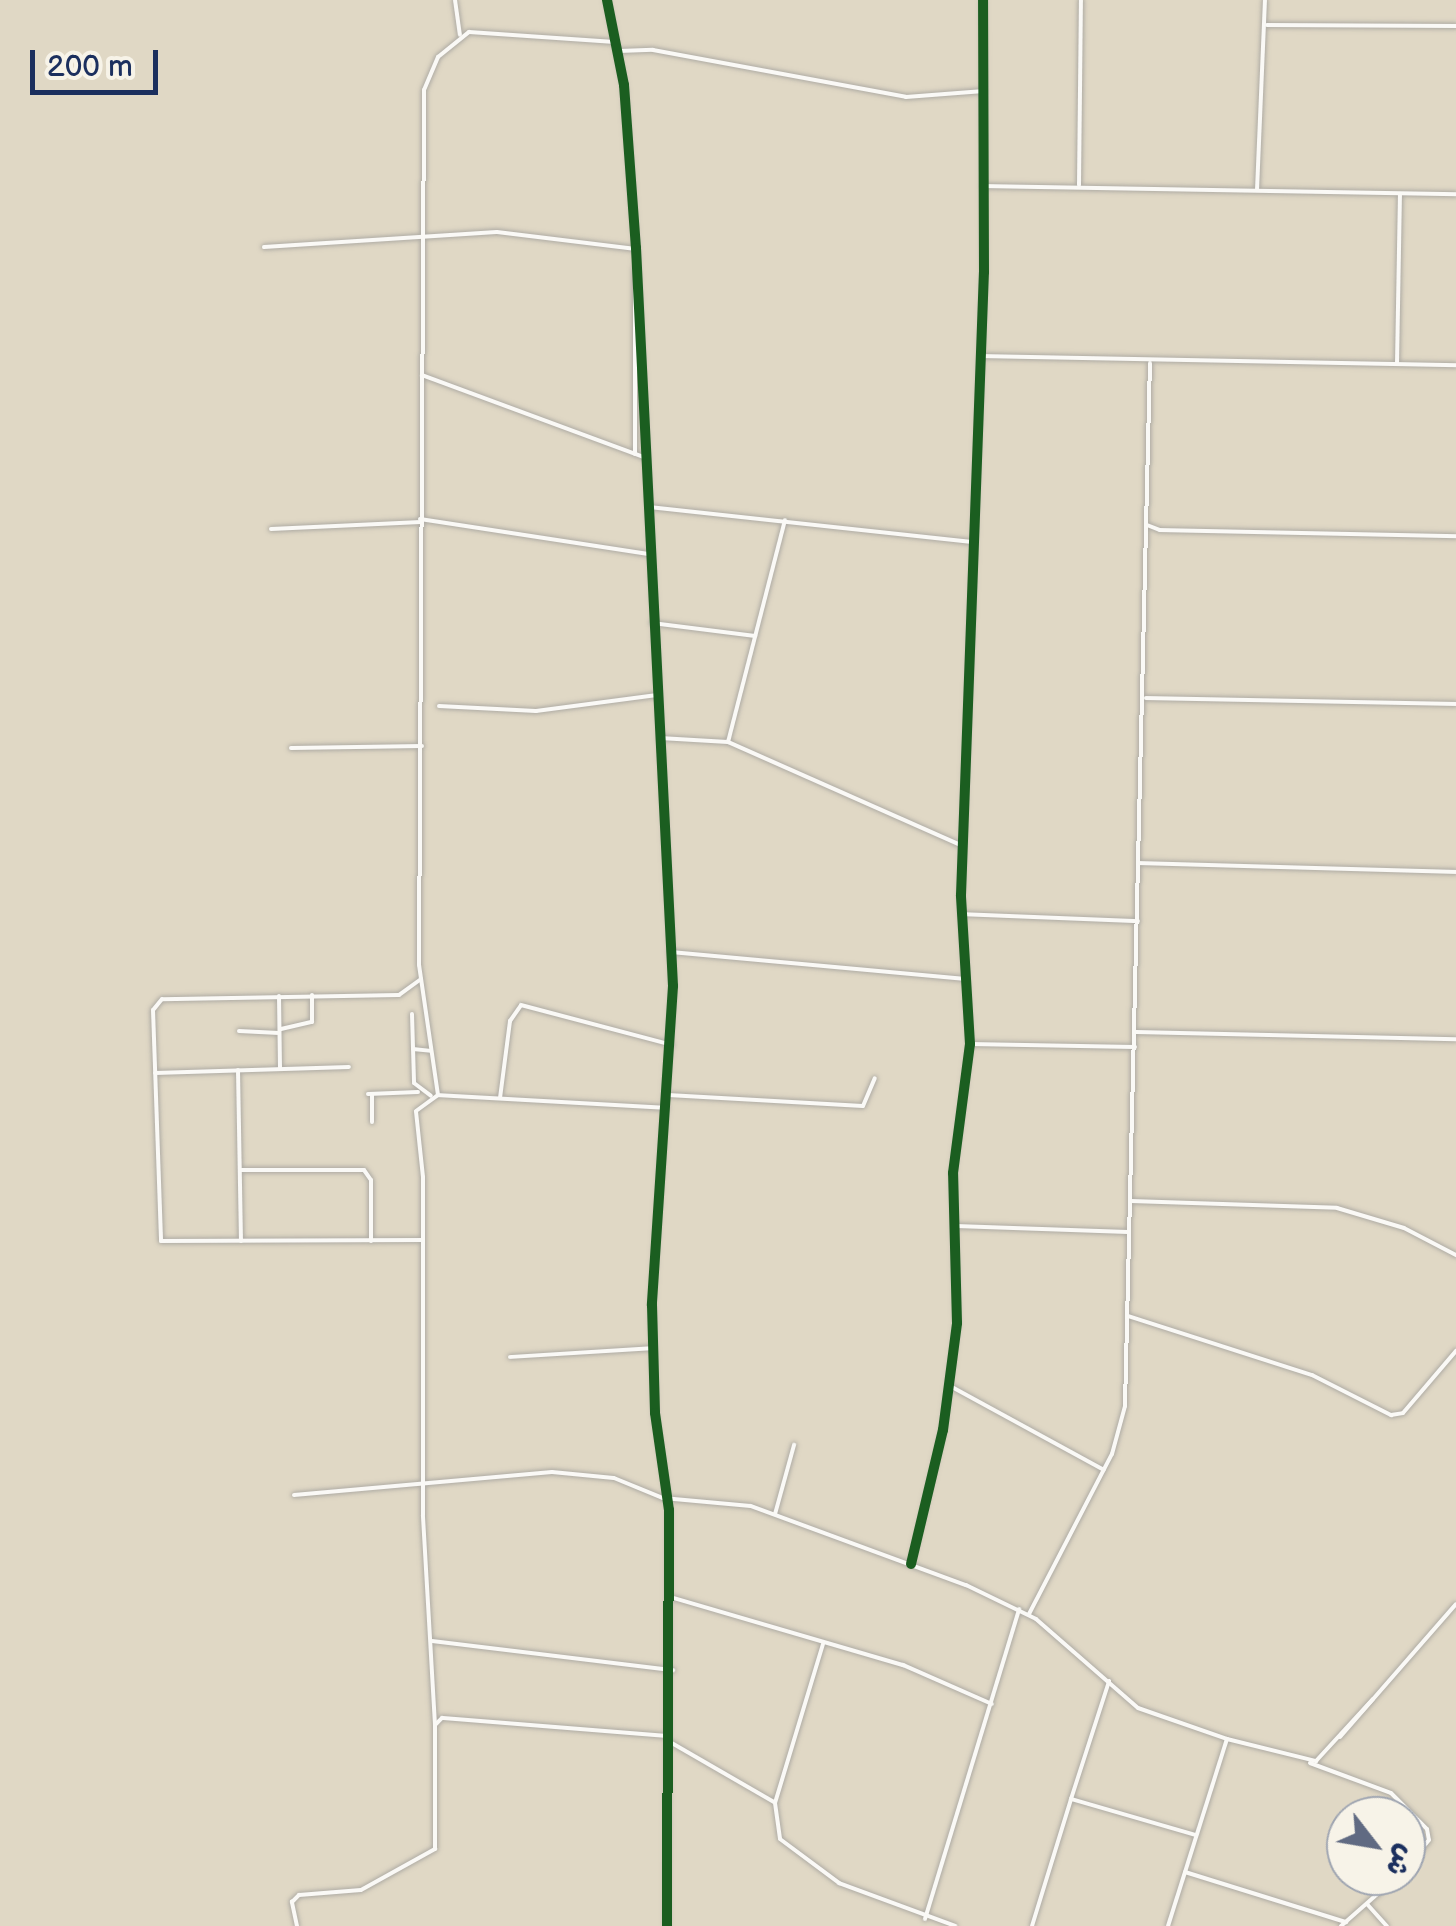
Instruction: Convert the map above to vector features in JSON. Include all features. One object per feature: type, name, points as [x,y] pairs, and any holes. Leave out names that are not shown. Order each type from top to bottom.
[{"type":"street","points":[[455,0],[460,36]]},
{"type":"street","points":[[607,0],[617,51],[636,248],[670,952],[672,1045],[653,1253],[652,1348],[668,1498],[672,1670],[667,1926]]},
{"type":"street","points":[[911,1564],[950,1386],[958,1299],[953,1173],[970,1044],[961,914],[981,356],[983,0]]},
{"type":"street","points":[[1079,187],[1081,0]]},
{"type":"street","points":[[1258,190],[1266,0]]},
{"type":"street","points":[[1267,25],[1456,26]]},
{"type":"street","points":[[438,1095],[421,980],[424,90],[438,57],[460,36],[486,30],[615,42]]},
{"type":"street","points":[[617,51],[653,50],[906,96],[984,91]]},
{"type":"street","points":[[982,186],[1456,194]]},
{"type":"street","points":[[1397,365],[1400,194]]},
{"type":"street","points":[[264,247],[509,233],[636,248]]},
{"type":"street","points":[[635,454],[636,248]]},
{"type":"street","points":[[981,356],[1150,364],[1456,365]]},
{"type":"street","points":[[1029,1614],[1104,1470],[1122,1422],[1132,1201],[1150,364]]},
{"type":"street","points":[[422,375],[646,458]]},
{"type":"street","points":[[648,507],[972,542]]},
{"type":"street","points":[[271,528],[420,520],[650,554]]},
{"type":"street","points":[[728,742],[785,520]]},
{"type":"street","points":[[1147,525],[1160,530],[1456,536]]},
{"type":"street","points":[[652,623],[755,636]]},
{"type":"street","points":[[439,706],[551,709],[657,695]]},
{"type":"street","points":[[1144,698],[1456,704]]},
{"type":"street","points":[[551,709],[552,700]]},
{"type":"street","points":[[660,738],[728,742],[964,847]]},
{"type":"street","points":[[291,748],[422,746]]},
{"type":"street","points":[[1139,863],[1456,872]]},
{"type":"street","points":[[961,914],[1138,921]]},
{"type":"street","points":[[670,952],[964,979]]},
{"type":"street","points":[[421,980],[399,996],[158,1000],[155,1073],[161,1241],[423,1240]]},
{"type":"street","points":[[239,1031],[279,1031],[312,1022],[312,995]]},
{"type":"street","points":[[279,996],[280,1069]]},
{"type":"street","points":[[500,1098],[517,1006],[672,1045]]},
{"type":"street","points":[[412,1014],[418,1092]]},
{"type":"street","points":[[1136,1032],[1456,1040]]},
{"type":"street","points":[[970,1044],[1135,1047]]},
{"type":"street","points":[[412,1049],[432,1051]]},
{"type":"street","points":[[155,1073],[349,1067]]},
{"type":"street","points":[[238,1070],[241,1241]]},
{"type":"street","points":[[668,1095],[863,1106],[875,1078]]},
{"type":"street","points":[[372,1122],[370,1094],[418,1092],[431,1096],[667,1108]]},
{"type":"street","points":[[297,1926],[292,1902],[298,1894],[361,1890],[436,1849],[432,1641],[422,1486],[423,1240],[416,1112],[431,1096]]},
{"type":"street","points":[[240,1170],[364,1170],[371,1180],[372,1241]]},
{"type":"street","points":[[1132,1201],[1337,1208],[1404,1228],[1456,1256]]},
{"type":"street","points":[[956,1226],[1128,1232]]},
{"type":"street","points":[[1128,1316],[1312,1375],[1391,1416],[1403,1413],[1456,1350]]},
{"type":"street","points":[[510,1357],[652,1348]]},
{"type":"street","points":[[950,1386],[1104,1470]]},
{"type":"street","points":[[775,1514],[794,1444]]},
{"type":"street","points":[[294,1494],[571,1472],[626,1480],[668,1498],[717,1498],[775,1514],[911,1564],[1029,1614],[1144,1712],[1307,1761],[1395,1796]]},
{"type":"street","points":[[670,1597],[903,1666],[992,1704]]},
{"type":"street","points":[[1307,1761],[1322,1758],[1456,1604]]},
{"type":"street","points":[[921,1926],[1019,1609]]},
{"type":"street","points":[[432,1641],[672,1670]]},
{"type":"street","points":[[822,1644],[775,1803],[776,1830],[791,1853],[924,1919],[955,1926]]},
{"type":"street","points":[[1032,1926],[1109,1680]]},
{"type":"street","points":[[435,1726],[446,1718],[670,1739],[775,1803]]},
{"type":"street","points":[[1168,1926],[1227,1739]]},
{"type":"street","points":[[1322,1758],[1328,1770]]},
{"type":"street","points":[[1071,1799],[1196,1835]]},
{"type":"street","points":[[1185,1872],[1344,1924],[1377,1896]]},
{"type":"street","points":[[1368,1904],[1387,1926]]},
{"type":"cycle path","points":[[607,0],[624,85],[636,248],[673,986],[652,1305],[655,1413],[669,1510],[667,1926]]},
{"type":"cycle path","points":[[911,1564],[943,1430],[957,1323],[953,1173],[970,1044],[961,895],[984,272],[983,0]]}]
